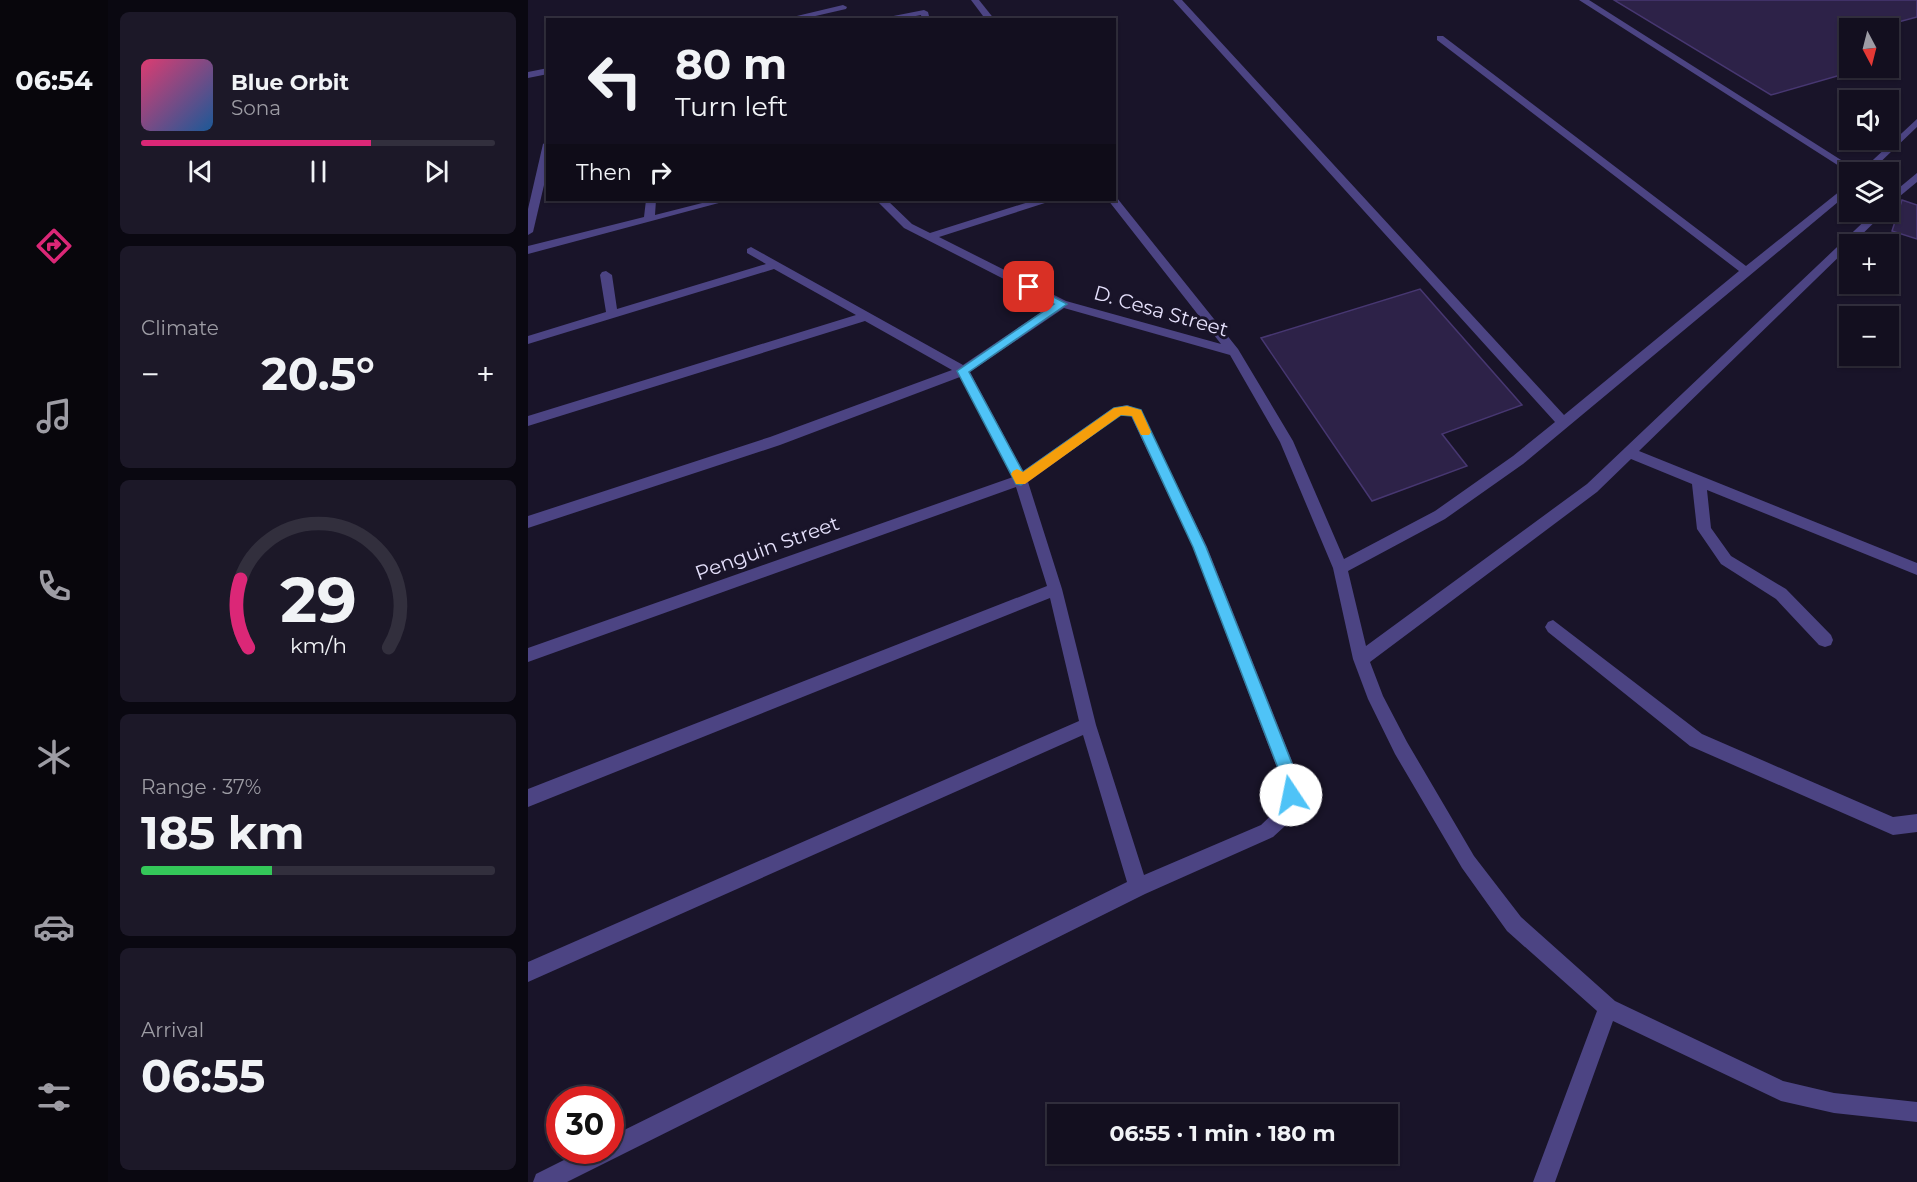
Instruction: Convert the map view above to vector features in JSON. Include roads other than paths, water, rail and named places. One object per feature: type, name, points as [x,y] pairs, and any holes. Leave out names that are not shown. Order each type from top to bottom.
[{"type":"street","points":[[975,0],[989,18]]},
{"type":"street","points":[[1177,0],[1563,422]]},
{"type":"street","points":[[1583,0],[1839,162]]},
{"type":"street","points":[[791,18],[843,3],[845,18]]},
{"type":"street","points":[[889,18],[924,12],[926,18]]},
{"type":"street","points":[[1440,38],[1746,271]]},
{"type":"street","points":[[528,75],[546,71]]},
{"type":"street","points":[[1875,162],[1917,122]]},
{"type":"street","points":[[528,232],[546,153]]},
{"type":"street","points":[[1899,193],[1917,176]]},
{"type":"street","points":[[1340,568],[1440,515],[1518,460],[1839,195]]},
{"type":"street","points":[[649,219],[651,201]]},
{"type":"street","points":[[528,250],[721,201]]},
{"type":"street","name":"D. Cesa Street","points":[[882,201],[908,226],[932,236],[1062,304],[1234,352],[1286,441],[1340,568],[1361,658],[1376,699],[1401,748],[1468,862],[1514,924],[1608,1008],[1781,1091],[1834,1103],[1917,1112]]},
{"type":"street","points":[[932,236],[1041,201]]},
{"type":"street","points":[[1114,201],[1234,352]]},
{"type":"street","points":[[1361,658],[1592,488],[1870,222]]},
{"type":"street","points":[[624,1143],[1138,887],[1088,725],[1056,589],[1021,480],[963,371],[751,251]]},
{"type":"street","points":[[528,340],[775,265]]},
{"type":"street","points":[[606,275],[612,316]]},
{"type":"street","points":[[528,522],[775,441],[963,371],[1062,304]]},
{"type":"street","points":[[528,421],[867,316]]},
{"type":"street","name":"Penguin Street","points":[[528,655],[1021,480],[1118,411],[1127,410],[1136,413],[1200,547],[1291,781],[1291,809],[1267,831],[1138,887]]},
{"type":"street","points":[[1631,453],[1917,569]]},
{"type":"street","points":[[1699,480],[1704,529],[1726,560],[1781,594],[1826,640]]},
{"type":"street","points":[[528,798],[1056,589]]},
{"type":"street","points":[[1553,627],[1696,740],[1893,826],[1917,823]]},
{"type":"street","points":[[528,972],[1088,725]]},
{"type":"street","points":[[1545,1181],[1608,1008]]},
{"type":"street","points":[[544,1182],[581,1164]]}]
